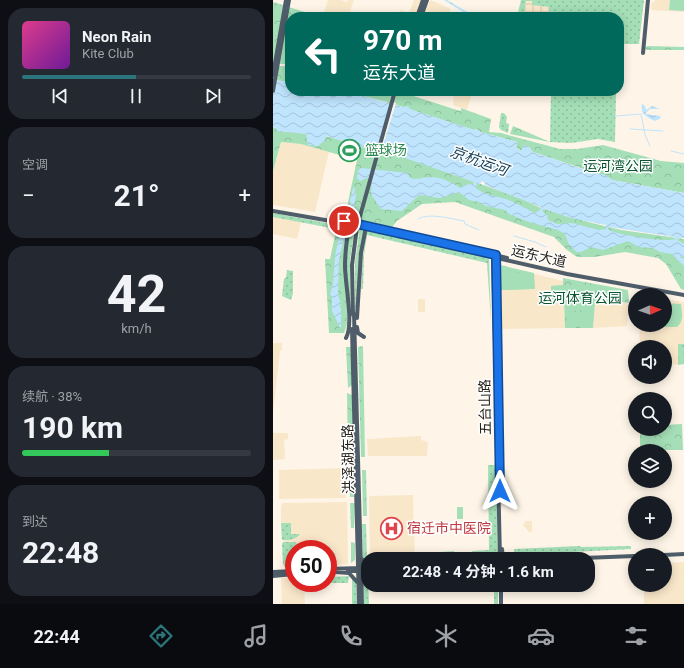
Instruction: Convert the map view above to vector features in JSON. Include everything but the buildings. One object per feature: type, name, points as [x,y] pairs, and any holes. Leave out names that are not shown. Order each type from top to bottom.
[{"type":"main road","points":[[285,0],[286,12]]},
{"type":"main road","points":[[286,12],[289,0]]},
{"type":"main road","points":[[422,12],[426,0]]},
{"type":"main road","points":[[642,52],[648,0]]},
{"type":"main road","points":[[273,75],[285,17]]},
{"type":"main road","points":[[273,92],[285,18]]},
{"type":"main road","points":[[353,315],[354,260],[360,221],[395,96]]},
{"type":"main road","name":"运东大道","points":[[273,210],[350,223],[567,274],[684,294]]},
{"type":"main road","points":[[346,338],[349,326],[345,264],[350,223]]},
{"type":"main road","points":[[364,337],[357,330],[357,313],[361,253],[366,227]]},
{"type":"main road","name":"五台山路","points":[[495,256],[501,552]]},
{"type":"main road","name":"洪泽湖东路","points":[[353,315],[358,545],[361,603]]},
{"type":"main road","name":"洪泽湖东路","points":[[353,315],[361,556],[359,598],[361,603]]},
{"type":"main road","points":[[346,568],[352,565],[356,560],[358,545]]},
{"type":"main road","points":[[672,556],[684,556]]},
{"type":"main road","points":[[595,558],[628,557]]},
{"type":"main road","points":[[595,560],[628,557]]},
{"type":"main road","points":[[337,570],[346,568],[360,569]]},
{"type":"main road","points":[[337,572],[360,569]]},
{"type":"main road","points":[[273,572],[285,571]]},
{"type":"main road","points":[[337,572],[349,573],[355,578],[359,598]]},
{"type":"main road","points":[[273,576],[285,575]]},
{"type":"main road","points":[[361,603],[362,592]]},
{"type":"main road","points":[[502,592],[502,604]]},
{"type":"shaded area","points":[[328,0],[341,0],[347,2],[348,0],[354,0],[350,12],[324,12]]},
{"type":"shaded area","points":[[414,0],[422,0],[417,12],[409,12]]},
{"type":"shaded area","points":[[430,0],[451,9],[450,12],[426,12]]},
{"type":"shaded area","points":[[655,0],[684,0],[684,12],[651,10],[652,2]]},
{"type":"shaded area","points":[[526,1],[532,1],[532,5],[549,7],[549,12],[524,12]]},
{"type":"shaded area","points":[[454,96],[471,96],[467,110],[453,105]]},
{"type":"shaded area","points":[[281,142],[301,144],[329,152],[315,212],[273,205],[273,171]]},
{"type":"shaded area","points":[[273,217],[301,222],[297,239],[273,234]]},
{"type":"shaded area","points":[[499,265],[563,281],[563,285],[551,286],[564,298],[565,328],[500,329]]},
{"type":"shaded area","points":[[418,299],[425,299],[425,312],[418,312]]},
{"type":"shaded area","points":[[672,300],[684,302],[684,364],[672,365],[672,340],[640,340],[639,332],[672,332]]},
{"type":"shaded area","points":[[613,301],[628,303],[627,326],[593,328],[595,304],[613,304]]},
{"type":"shaded area","points":[[273,343],[282,343],[282,350],[280,351],[273,413]]},
{"type":"shaded area","points":[[273,433],[288,433],[288,439],[284,440],[285,459],[273,460]]},
{"type":"shaded area","points":[[421,436],[421,440],[428,442],[427,456],[368,456],[367,439]]},
{"type":"shaded area","points":[[346,468],[346,498],[279,499],[279,470]]},
{"type":"shaded area","name":"宿迁市中医院","points":[[413,495],[415,552],[370,552],[369,496]]},
{"type":"shaded area","points":[[347,502],[348,564],[337,565],[337,540],[285,540],[284,561],[283,523],[281,523],[281,506],[283,503]]},
{"type":"shaded area","points":[[526,521],[532,521],[532,532],[529,532],[523,525]]},
{"type":"shaded area","points":[[684,562],[684,604],[644,604],[644,592],[672,592],[672,563]]},
{"type":"shaded area","points":[[281,578],[285,578],[285,592],[304,592],[305,604],[282,604]]},
{"type":"green space","points":[[521,0],[644,0],[639,44],[624,44],[624,12],[549,12],[549,7],[532,5],[532,1],[526,1],[524,12],[518,12]]},
{"type":"green space","points":[[670,0],[684,0],[684,11],[669,10]]},
{"type":"green space","points":[[273,2],[305,12],[285,12],[285,64],[273,64]]},
{"type":"green space","points":[[645,47],[684,47],[684,50],[646,50]]},
{"type":"green space","points":[[273,66],[285,66],[285,81],[273,80]]},
{"type":"green space","name":"运河湾公园","points":[[364,96],[414,96],[461,111],[461,108],[491,119],[489,132],[501,133],[560,149],[577,149],[603,145],[661,161],[684,163],[684,193],[612,180],[605,176],[533,152],[529,147],[521,151],[516,147],[517,142],[480,132],[476,129],[474,130]]},
{"type":"green space","points":[[551,96],[616,96],[615,142],[598,139],[571,143],[550,142]]},
{"type":"green space","points":[[501,113],[504,113],[507,117],[506,123],[509,124],[508,133],[501,130],[499,127]]},
{"type":"green space","points":[[513,126],[550,142],[510,134]]},
{"type":"green space","points":[[273,127],[285,132],[287,131],[330,137],[343,141],[347,145],[374,149],[413,160],[520,198],[541,208],[592,223],[621,230],[684,239],[684,290],[681,289],[666,264],[658,258],[625,252],[595,257],[577,257],[567,250],[554,237],[455,202],[422,204],[397,221],[392,227],[345,216],[357,160],[301,144],[281,142],[273,171]]},
{"type":"green space","points":[[326,143],[339,147],[338,151],[325,147]]},
{"type":"green space","name":"篮球场","points":[[341,145],[358,150],[356,155],[340,151]]},
{"type":"green space","points":[[273,213],[337,225],[336,229],[273,217]]},
{"type":"green space","points":[[337,226],[347,228],[347,324],[344,333],[329,333],[325,259],[330,259]]},
{"type":"green space","points":[[350,227],[355,227],[350,260],[351,331],[345,261]]},
{"type":"green space","points":[[360,227],[364,229],[355,329],[355,262]]},
{"type":"green space","points":[[367,230],[489,256],[491,322],[487,263],[367,235],[364,255],[363,289],[361,289],[363,256]]},
{"type":"green space","points":[[500,265],[534,273],[535,289],[501,290]]},
{"type":"green space","points":[[287,270],[293,271],[293,293],[291,300],[282,296],[284,279],[286,277]]},
{"type":"green space","points":[[506,273],[528,273],[533,278],[530,289],[501,290],[501,287],[503,287],[500,282],[501,277]]},
{"type":"green space","name":"运河体育公园","points":[[563,278],[628,290],[628,303],[614,301],[614,304],[595,304],[593,328],[565,328],[564,299],[552,299],[551,286],[563,285]]},
{"type":"green space","points":[[572,285],[572,298],[552,299],[551,286]]},
{"type":"green space","points":[[567,299],[572,299],[573,306],[581,306],[581,310],[573,311],[573,325],[566,325]]},
{"type":"green space","points":[[672,303],[681,304],[682,319],[677,327],[672,327]]},
{"type":"green space","points":[[586,316],[590,316],[592,317],[592,325],[586,326],[583,323],[583,319]]},
{"type":"green space","points":[[678,344],[684,344],[684,364],[678,365]]},
{"type":"green space","points":[[363,346],[365,457],[361,457],[358,347]]},
{"type":"green space","points":[[346,347],[351,347],[352,385],[348,388]]},
{"type":"green space","points":[[678,347],[683,347],[684,364],[679,364]]},
{"type":"green space","points":[[347,393],[352,395],[354,457],[348,458]]},
{"type":"green space","points":[[682,424],[683,450],[672,450],[672,444],[640,444],[640,436],[672,436],[672,425]]},
{"type":"green space","points":[[488,465],[496,465],[498,552],[472,552],[489,550]]},
{"type":"green space","points":[[349,470],[353,470],[354,497],[350,497]]},
{"type":"green space","points":[[362,470],[366,470],[367,516],[363,516]]},
{"type":"green space","points":[[350,503],[355,503],[354,528],[351,528]]},
{"type":"green space","points":[[457,507],[463,507],[463,519],[457,519]]},
{"type":"green space","points":[[281,523],[291,523],[291,534],[300,534],[294,539],[282,540]]},
{"type":"green space","points":[[362,524],[366,524],[367,552],[363,552]]},
{"type":"green space","points":[[285,542],[285,567],[283,564],[282,544]]},
{"type":"green space","points":[[351,542],[355,543],[355,560],[351,563]]},
{"type":"green space","points":[[580,546],[631,546],[631,548],[628,549],[572,552],[514,552],[514,549]]},
{"type":"green space","points":[[349,576],[348,583],[337,583],[337,577]]},
{"type":"green space","points":[[352,578],[356,581],[357,604],[352,604]]},
{"type":"green space","points":[[364,592],[369,592],[369,604],[364,604]]},
{"type":"green space","points":[[494,592],[498,592],[498,604],[494,604]]},
{"type":"water","points":[[444,0],[447,0],[467,12],[463,12]]},
{"type":"water","name":"京杭运河","points":[[273,80],[285,81],[285,96],[363,96],[403,107],[408,106],[410,109],[474,130],[477,129],[480,132],[518,142],[516,147],[521,151],[524,145],[529,147],[533,152],[586,170],[587,167],[590,168],[589,171],[605,175],[612,180],[684,193],[684,238],[678,238],[677,240],[684,244],[684,256],[680,257],[684,259],[684,266],[672,254],[660,252],[653,248],[639,247],[628,241],[603,250],[591,247],[581,252],[577,252],[569,245],[565,234],[558,230],[529,222],[509,214],[505,210],[486,206],[479,202],[469,200],[459,192],[440,198],[419,195],[402,211],[381,209],[371,194],[372,180],[367,178],[360,181],[357,178],[358,171],[361,168],[408,173],[412,179],[437,177],[460,188],[464,185],[473,184],[474,182],[382,150],[347,145],[343,141],[326,136],[325,140],[318,146],[308,145],[306,134],[277,131],[276,128],[273,127]],"holes":[[[482,181],[485,185],[541,207],[540,210],[535,213],[506,199],[490,195],[476,188],[477,183],[480,184]],[[544,209],[571,218],[606,225],[606,229],[599,230],[572,223],[557,224],[548,220],[547,215],[542,211]],[[609,227],[675,237],[675,239],[663,240],[641,238],[620,234],[608,229]]]},
{"type":"water","points":[[642,104],[645,106],[646,110],[652,106],[660,109],[650,109],[645,114],[660,116],[661,118],[655,121],[646,116],[642,110]]},
{"type":"water","points":[[353,188],[355,189],[354,194],[356,194],[354,209],[351,210],[350,201]]},
{"type":"water","points":[[344,230],[345,233],[339,260],[338,295],[341,304],[339,306],[341,308],[341,330],[332,311],[332,296],[330,295],[333,284],[335,256],[340,233]]},
{"type":"pier","points":[[391,101],[396,103],[381,152],[376,151]]},
{"type":"waterway","points":[[616,116],[641,114],[645,135],[650,146]]},
{"type":"waterway","points":[[630,129],[663,131]]},
{"type":"waterway","points":[[671,151],[684,154]]},
{"type":"waterway","points":[[418,219],[422,217],[434,216],[464,221],[465,224],[479,230]]},
{"type":"waterway","points":[[514,236],[546,247]]},
{"type":"place","name":"篮球场","points":[[349,150]]},
{"type":"place","name":"宿迁市中医院","points":[[392,528]]},
{"type":"route","points":[[344,221],[408,237],[496,255],[500,491]]}]
